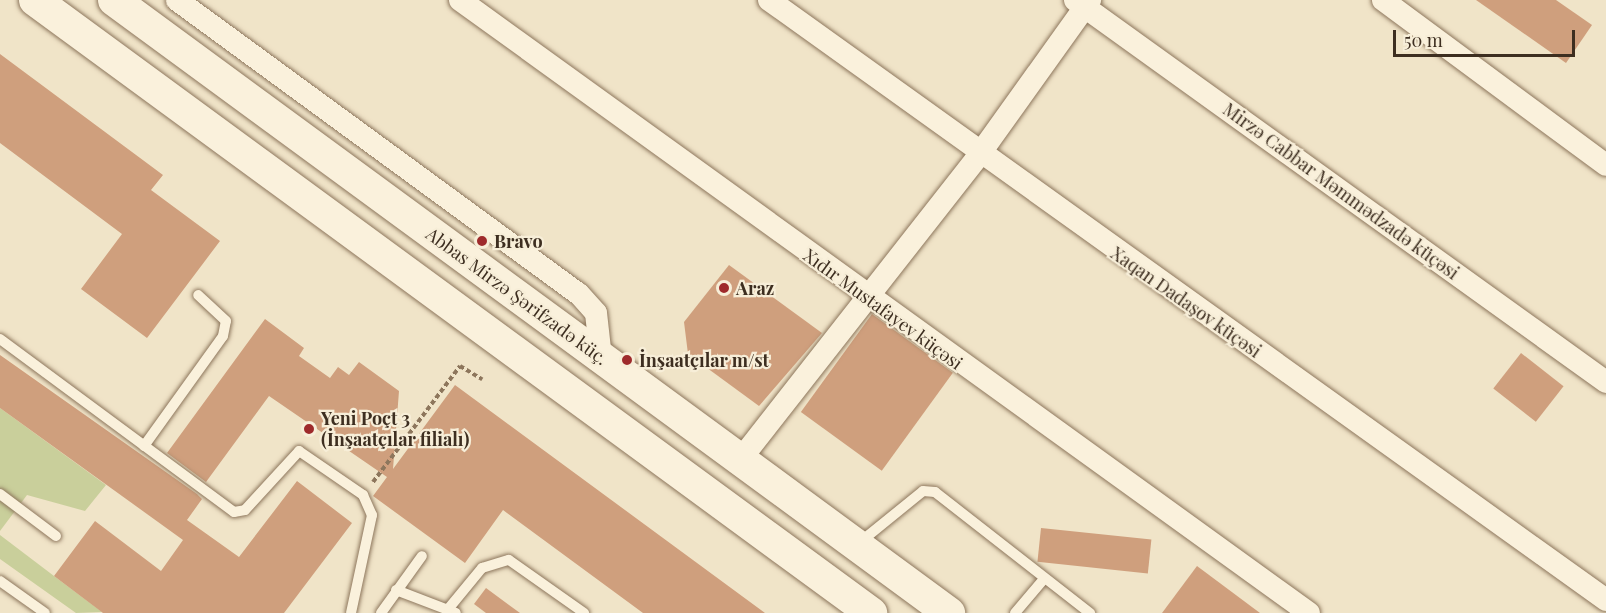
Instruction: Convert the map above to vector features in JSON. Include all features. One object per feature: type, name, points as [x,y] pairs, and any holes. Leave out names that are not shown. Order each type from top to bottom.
[{"type":"main road","points":[[35,0],[871,613]]},
{"type":"main road","name":"Abbas Mirzə Şərifzadə küç.","points":[[114,0],[949,613]]},
{"type":"street","points":[[177,0],[579,294],[596,313],[601,358]]},
{"type":"street","name":"Xıdır Mustafayev küçəsi","points":[[460,0],[864,296],[1309,613]]},
{"type":"street","name":"Xaqan Dadaşov küçəsi","points":[[769,0],[979,155],[1606,600]]},
{"type":"street","points":[[1383,0],[1606,165]]},
{"type":"street","points":[[740,460],[864,296],[979,155],[1083,2]]},
{"type":"street","name":"Mirzə Cabbar Məmmədzadə küçəsi","points":[[1083,2],[1606,382]]},
{"type":"lane","points":[[144,446],[223,336],[226,321],[198,295]]},
{"type":"lane","points":[[0,339],[234,512],[245,510],[299,451],[363,495],[372,515],[351,613]]},
{"type":"lane","points":[[857,545],[923,491],[935,492],[1043,580],[1090,613]]},
{"type":"lane","points":[[0,494],[56,536]]},
{"type":"lane","points":[[381,613],[422,556]]},
{"type":"lane","points":[[396,590],[453,611],[482,568],[509,560],[584,613]]},
{"type":"lane","points":[[0,580],[45,613]]},
{"type":"lane","points":[[1015,613],[1043,580]]},
{"type":"path","points":[[363,495],[460,366],[482,379]]},
{"type":"green space","points":[[0,408],[106,485],[85,511],[27,495],[0,531]]},
{"type":"green space","points":[[0,535],[102,612],[76,613],[0,559]]},
{"type":"building","points":[[1476,0],[1556,0],[1592,25],[1566,63]]},
{"type":"building","points":[[0,54],[163,175],[151,190],[220,241],[147,338],[81,289],[122,234],[0,143]]},
{"type":"building","points":[[729,265],[822,333],[759,406],[688,354],[684,322]]},
{"type":"building","points":[[872,314],[953,373],[882,471],[801,412]]},
{"type":"building","points":[[265,319],[304,348],[299,356],[330,378],[338,367],[349,375],[359,362],[399,391],[393,469],[455,385],[765,613],[643,613],[503,510],[465,563],[373,496],[387,477],[269,396],[206,482],[167,453]]},
{"type":"building","points":[[1521,353],[1564,386],[1536,422],[1493,388]]},
{"type":"building","points":[[0,355],[197,494],[202,499],[187,520],[239,557],[297,481],[352,523],[284,613],[103,613],[54,576],[95,521],[161,571],[183,540],[0,408]]},
{"type":"building","points":[[1041,528],[1151,540],[1148,573],[1037,562]]},
{"type":"building","points":[[1197,566],[1260,613],[1162,613]]},
{"type":"building","points":[[486,588],[520,613],[486,613],[474,604]]},
{"type":"place","name":"Bravo","points":[[482,241]]},
{"type":"place","name":"Araz","points":[[724,288]]},
{"type":"place","name":"İnşaatçılar m/st","points":[[627,360]]},
{"type":"place","name":"Yeni Poçt 3 (İnşaatçılar filialı)","points":[[309,429]]}]
